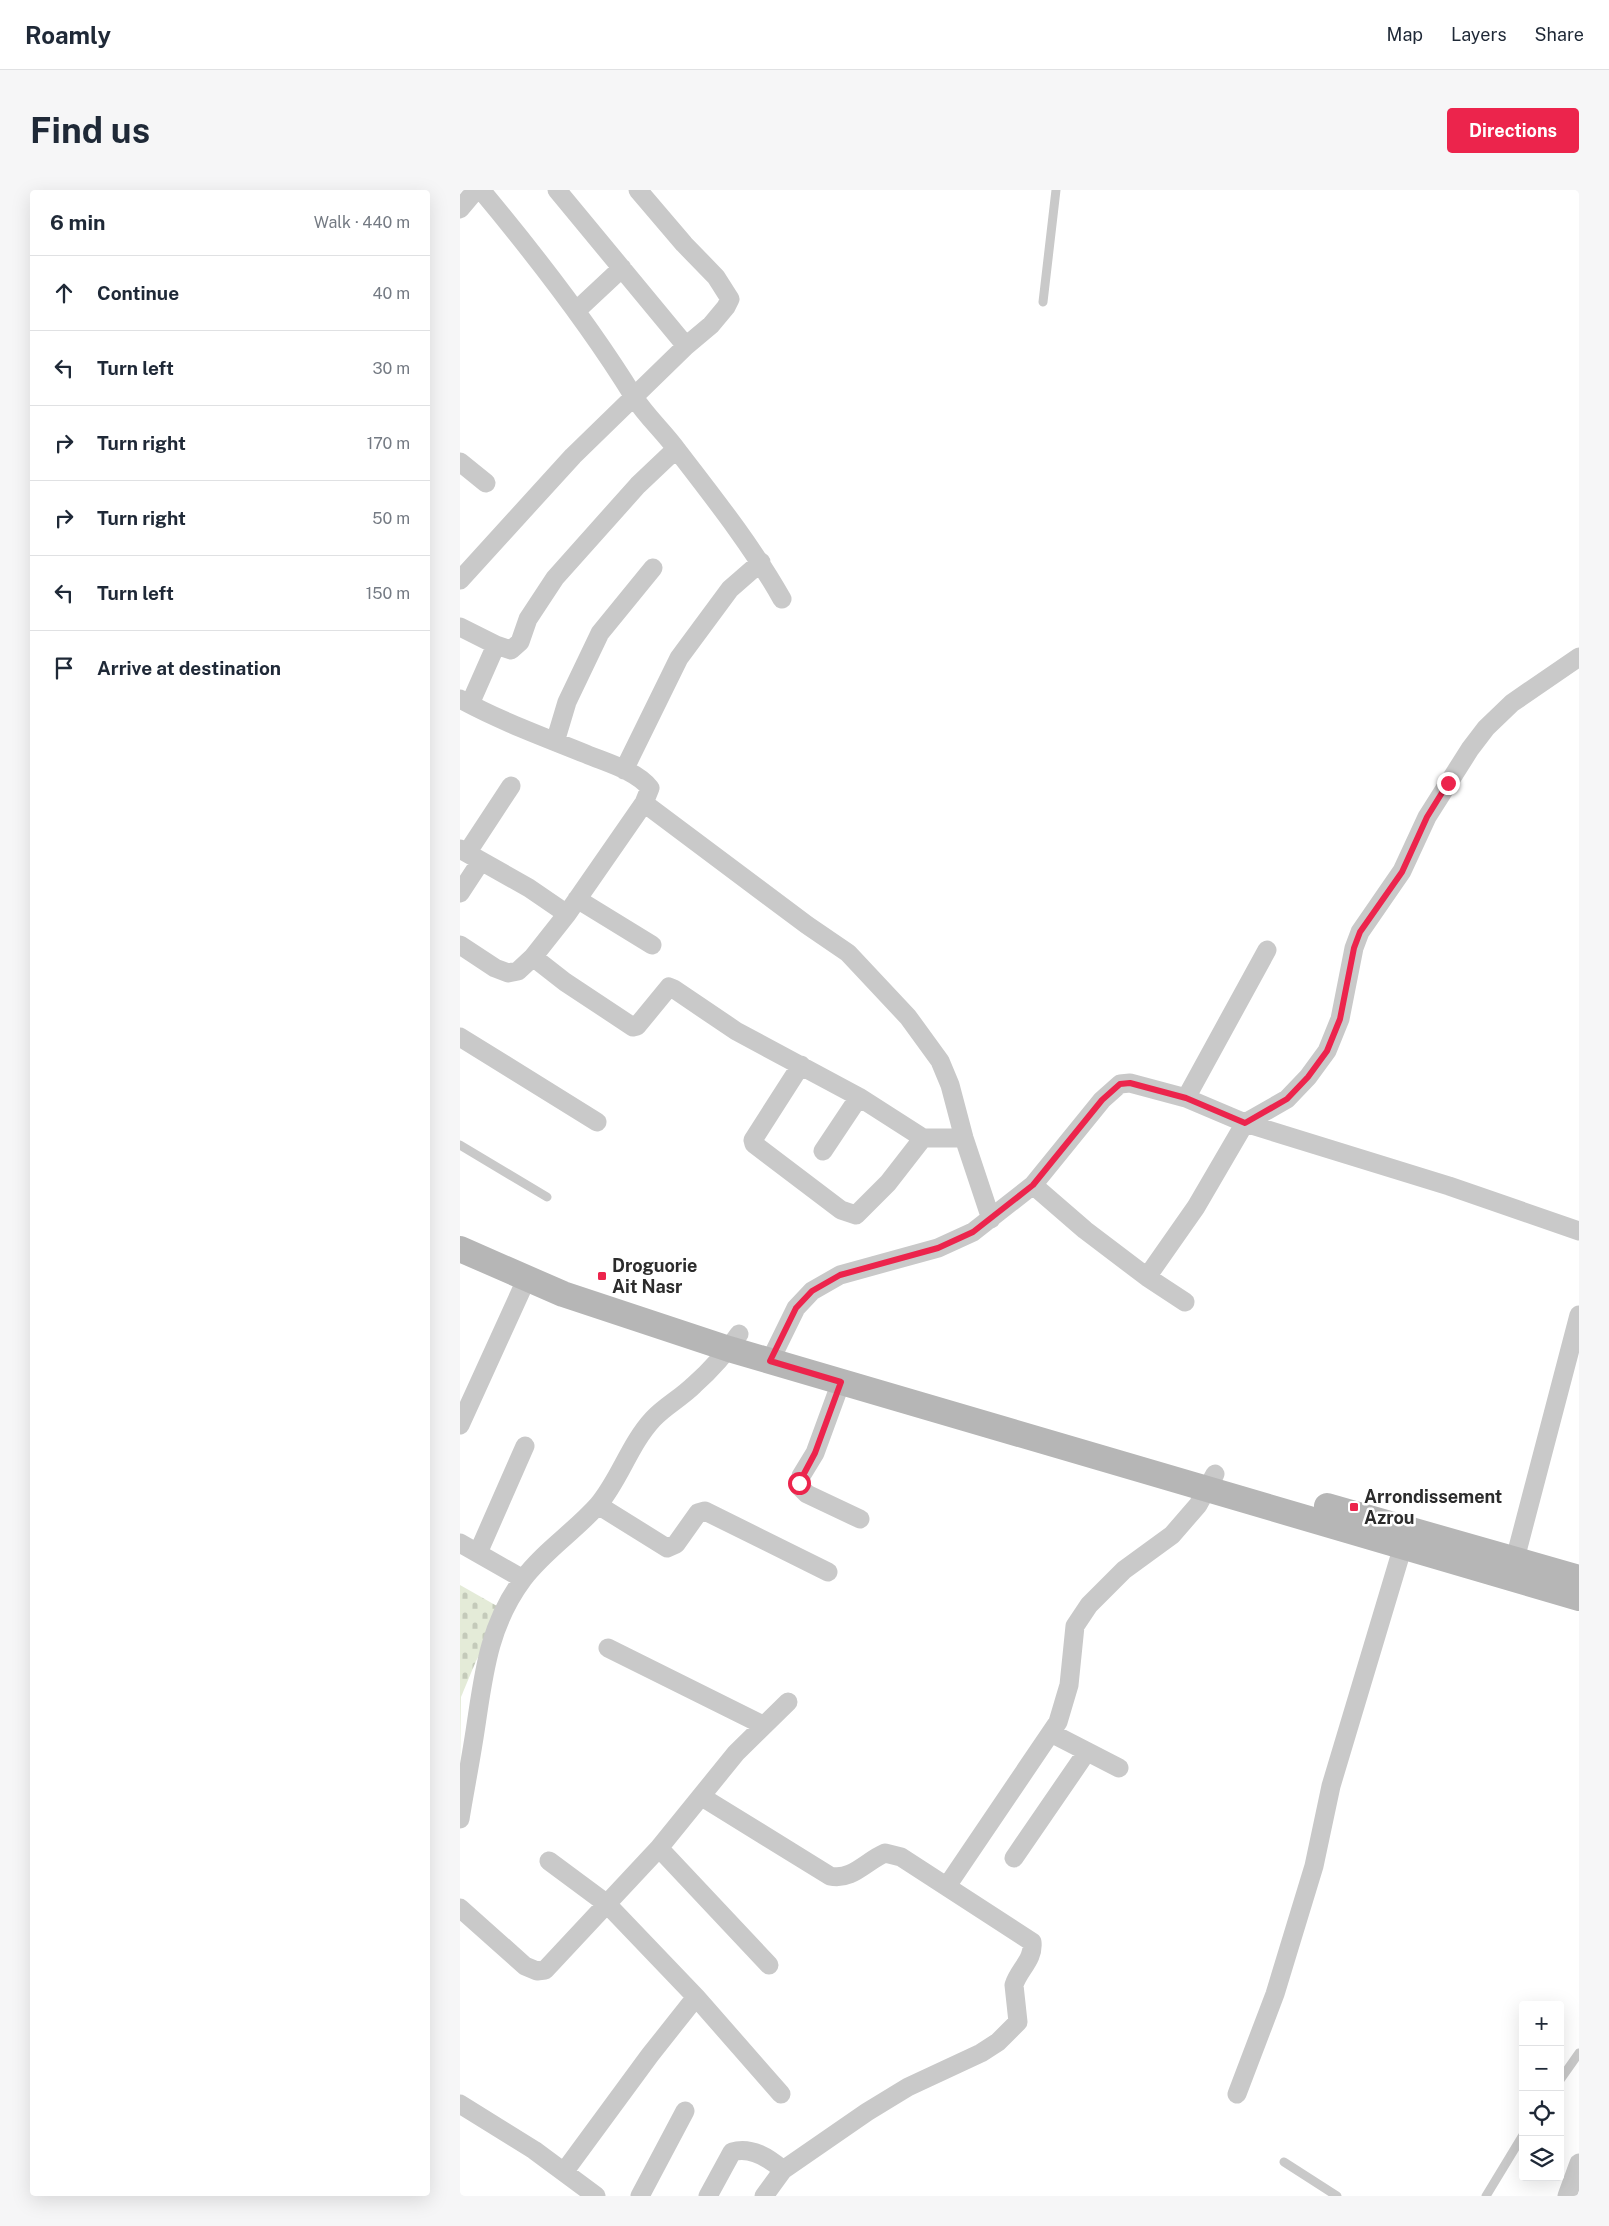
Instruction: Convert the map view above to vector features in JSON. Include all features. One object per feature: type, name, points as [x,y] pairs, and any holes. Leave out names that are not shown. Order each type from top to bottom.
[{"type":"main road","points":[[460,1234],[518,1262],[565,1281],[734,1341]]},
{"type":"main road","points":[[460,1249],[526,1280],[602,1308],[734,1341],[1406,1538],[1579,1598]]},
{"type":"main road","points":[[774,1353],[841,1382],[1211,1481]]},
{"type":"main road","points":[[1406,1538],[1515,1559],[1579,1578]]},
{"type":"street","points":[[460,209],[476,190]]},
{"type":"street","points":[[481,190],[522,239],[576,311],[635,397],[761,562],[782,599]]},
{"type":"street","points":[[557,190],[686,346]]},
{"type":"street","points":[[460,580],[574,456],[686,346],[710,325],[726,307],[730,299],[716,277],[684,244],[638,190]]},
{"type":"street","points":[[576,311],[622,268]]},
{"type":"street","points":[[460,627],[496,645],[511,650],[516,646],[528,619],[555,578],[638,485],[676,449]]},
{"type":"street","points":[[460,462],[486,483]]},
{"type":"street","points":[[624,770],[679,658],[730,590],[761,562]]},
{"type":"street","points":[[555,742],[567,702],[600,633],[653,568]]},
{"type":"street","points":[[460,945],[495,968],[508,973],[518,971],[533,957],[572,906],[644,803],[650,788],[645,782],[624,770],[465,702],[496,645]]},
{"type":"street","points":[[1147,1277],[1196,1207],[1245,1123],[1287,1099],[1308,1077],[1327,1051],[1340,1019],[1354,948],[1360,932],[1402,872],[1427,817],[1470,749],[1486,728],[1512,703],[1579,657]]},
{"type":"street","points":[[460,893],[469,854],[511,786]]},
{"type":"street","points":[[644,803],[807,925],[848,953],[908,1017],[940,1061],[950,1085],[964,1138],[991,1219]]},
{"type":"street","points":[[469,854],[529,888],[572,906],[652,945]]},
{"type":"street","points":[[1186,1098],[1267,950]]},
{"type":"street","points":[[533,957],[565,982],[633,1027],[637,1026],[669,987],[736,1031],[859,1097],[923,1138],[964,1138]]},
{"type":"street","points":[[460,1037],[598,1122]]},
{"type":"street","points":[[801,1065],[753,1140],[754,1144],[841,1210],[856,1215],[878,1195],[923,1138]]},
{"type":"street","points":[[774,1353],[796,1308],[812,1291],[840,1275],[938,1248],[973,1232],[991,1219],[1033,1185],[1102,1100],[1120,1084],[1130,1083],[1186,1098],[1245,1123],[1448,1186],[1579,1231]]},
{"type":"street","points":[[823,1151],[859,1097]]},
{"type":"street","points":[[1033,1185],[1085,1230],[1147,1277],[1185,1302]]},
{"type":"street","points":[[460,1425],[526,1280]]},
{"type":"street","points":[[1515,1559],[1579,1315]]},
{"type":"street","points":[[460,1819],[484,1668],[496,1628],[507,1604],[523,1579],[558,1541],[598,1505],[612,1484],[631,1447],[650,1422],[694,1386],[734,1341]]},
{"type":"street","points":[[841,1382],[815,1453],[799,1480],[799,1486],[807,1494],[860,1519]]},
{"type":"street","points":[[478,1553],[525,1446]]},
{"type":"street","points":[[947,1886],[1058,1722],[1068,1685],[1075,1626],[1106,1586],[1143,1554],[1172,1535],[1198,1505],[1211,1481]]},
{"type":"street","points":[[598,1505],[667,1548],[676,1544],[698,1513],[705,1512],[828,1572]]},
{"type":"street","points":[[1238,2094],[1275,1994],[1311,1875],[1331,1786],[1406,1538]]},
{"type":"street","points":[[460,1543],[523,1579]]},
{"type":"street","points":[[608,1648],[763,1725]]},
{"type":"street","points":[[460,1908],[476,1925],[525,1966],[537,1971],[545,1970],[659,1848],[702,1797],[736,1752],[788,1702]]},
{"type":"street","points":[[1051,1732],[1086,1753],[1119,1768]]},
{"type":"street","points":[[1014,1858],[1086,1753]]},
{"type":"street","points":[[702,1797],[830,1876],[839,1878],[847,1876],[875,1857],[891,1853],[901,1856],[1032,1942],[1033,1950],[1028,1962],[1014,1985],[1018,2022],[998,2042],[981,2053],[908,2087],[867,2112],[783,2170],[764,2196]]},
{"type":"street","points":[[659,1848],[769,1965]]},
{"type":"street","points":[[549,1861],[607,1904],[696,1998],[781,2094]]},
{"type":"street","points":[[564,2172],[650,2055],[696,1998]]},
{"type":"street","points":[[460,2104],[534,2150],[596,2196]]},
{"type":"street","points":[[640,2196],[684,2111]]},
{"type":"street","points":[[708,2196],[732,2152],[737,2150],[757,2153],[770,2159],[783,2170]]},
{"type":"street","points":[[1567,2196],[1579,2163]]},
{"type":"lane","points":[[1042,302],[1056,190]]},
{"type":"lane","points":[[460,1145],[547,1197]]},
{"type":"lane","points":[[1564,2074],[1579,2052]]},
{"type":"lane","points":[[1486,2196],[1519,2142]]},
{"type":"lane","points":[[1284,2162],[1337,2196]]},
{"type":"green space","points":[[460,1585],[504,1610],[476,1661],[461,1697],[460,1771]]},
{"type":"place","name":"Droguorie Ait Nasr","points":[[602,1276]]},
{"type":"place","name":"Arrondissement Azrou","points":[[1354,1507]]},
{"type":"route","points":[[799,1483],[801,1476],[815,1453],[841,1382],[770,1361],[796,1308],[812,1291],[840,1275],[938,1248],[973,1232],[1033,1185],[1102,1100],[1120,1084],[1130,1083],[1186,1098],[1245,1123],[1287,1099],[1308,1077],[1327,1051],[1340,1019],[1354,948],[1360,932],[1402,872],[1427,817],[1448,783]]}]
